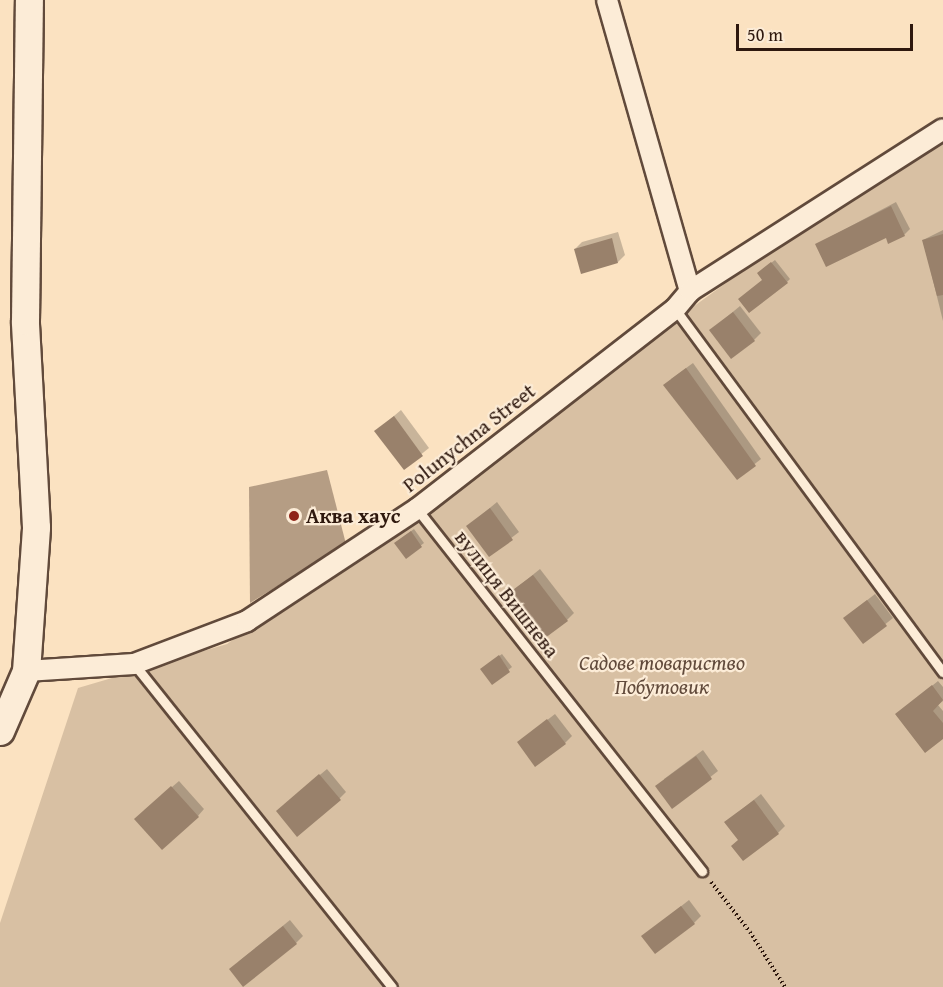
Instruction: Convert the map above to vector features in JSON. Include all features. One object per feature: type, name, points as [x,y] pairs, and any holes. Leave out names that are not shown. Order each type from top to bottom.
[{"type":"main road","points":[[0,731],[26,671],[36,527],[25,321],[29,0]]},
{"type":"street","points":[[607,0],[690,291]]},
{"type":"street","name":"Polunychna Street","points":[[26,671],[134,664],[247,621],[417,509],[675,309],[690,291],[943,129]]},
{"type":"lane","points":[[675,309],[943,672]]},
{"type":"lane","name":"вулиця Вишнева","points":[[417,509],[702,871]]},
{"type":"lane","points":[[134,664],[392,987]]},
{"type":"path","points":[[702,871],[750,932],[785,987]]},
{"type":"green space","name":"Садове товариство Побутовик","points":[[943,139],[943,987],[0,987],[0,923],[78,688],[227,644],[867,181]]},
{"type":"shaded area","name":"Аква хаус","points":[[327,470],[346,544],[250,603],[249,487]]},
{"type":"building","points":[[891,206],[905,236],[888,244],[886,238],[826,267],[815,244]]},
{"type":"building","points":[[943,234],[943,295],[937,296],[922,240]]},
{"type":"building","points":[[612,238],[618,263],[581,274],[574,249]]},
{"type":"building","points":[[771,262],[788,283],[749,313],[738,299],[762,280],[757,273]]},
{"type":"building","points":[[733,312],[755,341],[731,359],[709,330]]},
{"type":"building","points":[[686,368],[756,466],[737,480],[663,385]]},
{"type":"building","points":[[394,416],[423,456],[404,470],[374,431]]},
{"type":"building","points":[[490,508],[513,540],[489,557],[466,526]]},
{"type":"building","points":[[411,531],[422,547],[406,559],[394,543]]},
{"type":"building","points":[[533,575],[568,621],[537,644],[502,598]]},
{"type":"building","points":[[867,600],[887,626],[863,644],[843,618]]},
{"type":"building","points":[[499,655],[510,672],[492,685],[480,669]]},
{"type":"building","points":[[932,685],[943,700],[933,711],[943,723],[943,739],[925,753],[895,714]]},
{"type":"building","points":[[547,719],[566,744],[535,767],[517,742]]},
{"type":"building","points":[[696,756],[712,779],[672,809],[655,786]]},
{"type":"building","points":[[319,774],[341,800],[297,837],[276,811]]},
{"type":"building","points":[[171,786],[199,817],[162,850],[134,819]]},
{"type":"building","points":[[754,800],[779,834],[743,861],[731,846],[738,840],[724,822]]},
{"type":"building","points":[[681,906],[695,924],[655,954],[641,936]]},
{"type":"building","points":[[283,926],[297,944],[243,987],[229,969]]},
{"type":"place","name":"Аква хаус","points":[[294,516]]}]
